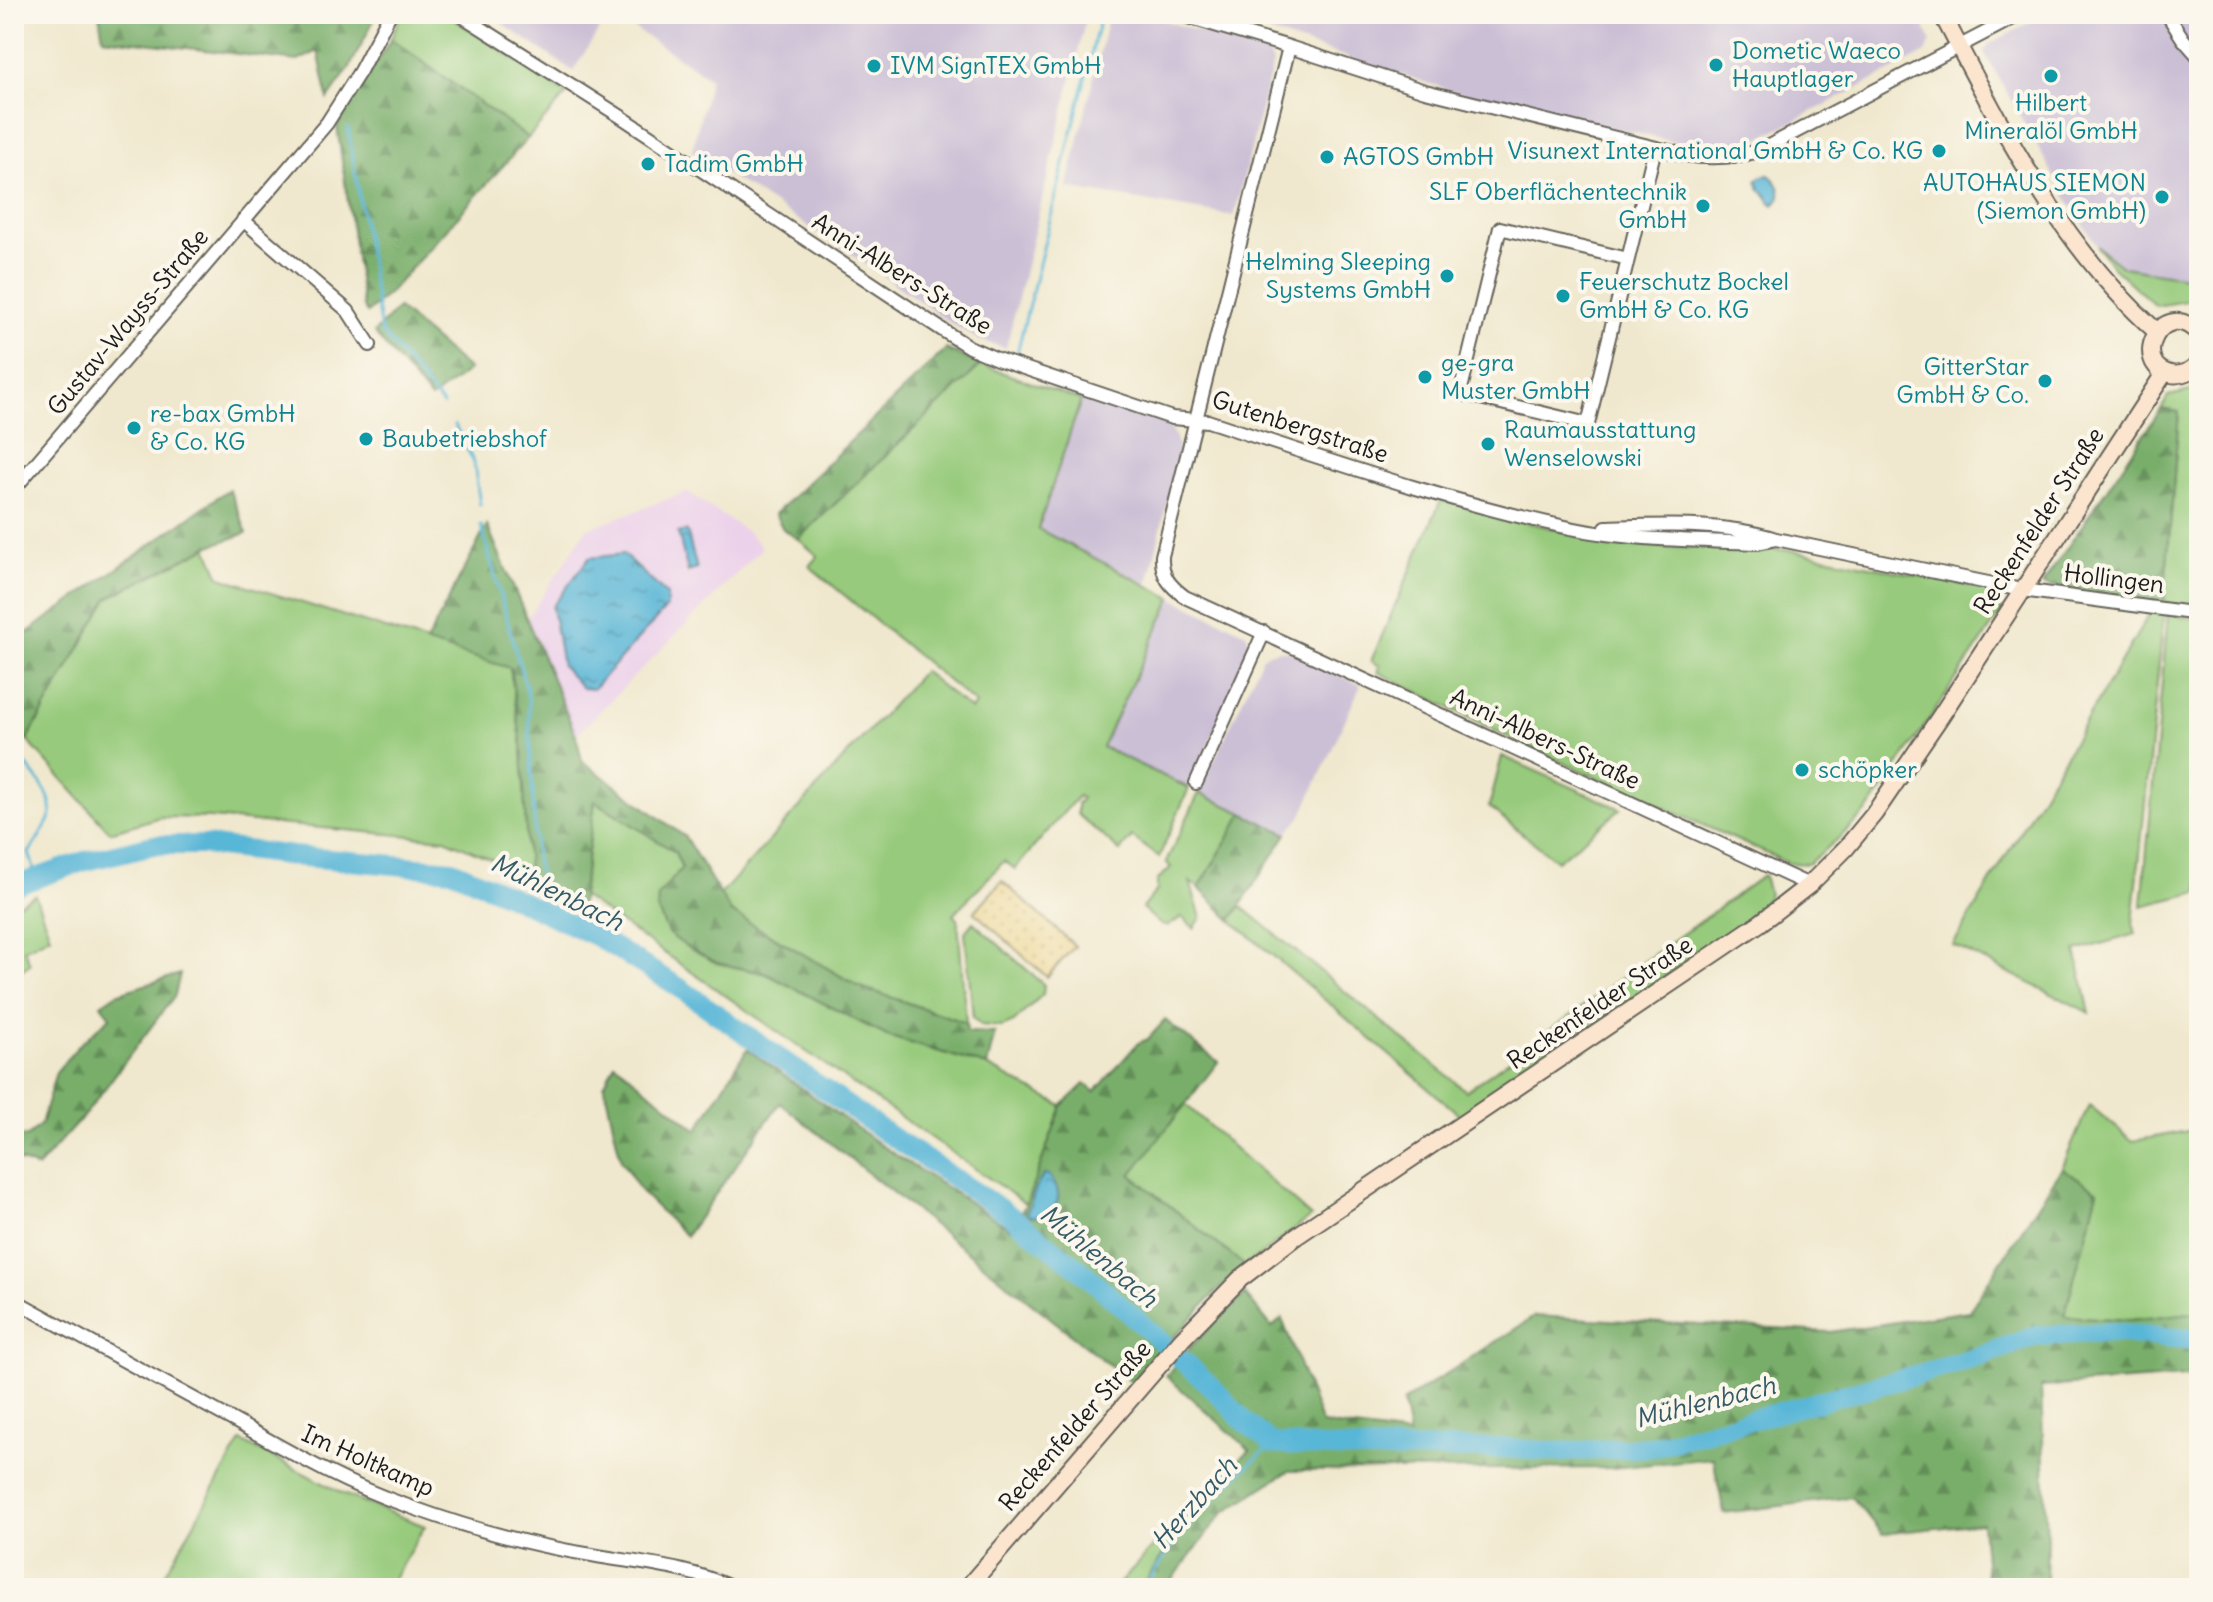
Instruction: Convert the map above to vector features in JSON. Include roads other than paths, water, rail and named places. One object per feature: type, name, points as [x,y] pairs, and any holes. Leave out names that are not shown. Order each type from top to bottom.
[{"type":"street","name":"Gustav-Wayss-Straße","points":[[14,489],[327,123],[360,71],[390,14]]},
{"type":"street","name":"Anni-Albers-Straße","points":[[459,14],[620,116],[969,347],[1172,418],[1195,420],[1161,567],[1172,588],[1185,597],[1809,885]]},
{"type":"street","points":[[1178,14],[1450,98],[1685,155],[1713,159],[1759,151],[2021,14]]},
{"type":"street","points":[[1942,14],[2029,171],[2075,242],[2107,284],[2156,331]]},
{"type":"street","points":[[2167,14],[2199,57]]},
{"type":"street","name":"Gutenbergstraße","points":[[1289,47],[1195,420],[1208,421],[1439,495],[1572,529],[1689,526],[1757,533],[2022,590]]},
{"type":"street","points":[[1628,259],[1500,228],[1460,393],[1588,424],[1655,148]]},
{"type":"street","name":"Gustav-Wayss-Straße","points":[[243,220],[348,311],[370,345]]},
{"type":"street","points":[[2197,326],[2178,322],[2163,326],[2156,331],[2152,340],[2152,358],[2157,366],[2174,375],[2193,370],[2199,363]]},
{"type":"street","name":"Reckenfelder Straße","points":[[972,1587],[1182,1339],[1240,1279],[1295,1237],[1760,923],[1809,885],[1846,848],[1874,814],[1940,717],[2165,372]]},
{"type":"street","name":"Hollingen","points":[[2022,590],[2199,614]]},
{"type":"street","points":[[1196,783],[1264,632]]},
{"type":"street","name":"Im Holtkamp","points":[[14,1300],[300,1457],[404,1505],[529,1542],[590,1555],[659,1564],[733,1588]]},
{"type":"water","points":[[1769,175],[1780,189],[1780,197],[1774,205],[1760,190],[1757,180]]},
{"type":"water","points":[[687,531],[697,569],[688,572],[678,533]]},
{"type":"water","points":[[623,554],[667,595],[667,607],[593,689],[582,688],[562,666],[552,607],[589,558]]},
{"type":"water","points":[[1044,1175],[1049,1175],[1056,1186],[1058,1201],[1045,1213],[1036,1216],[1026,1214],[1036,1188]]},
{"type":"waterway","points":[[1017,353],[1101,14]]},
{"type":"waterway","points":[[348,128],[381,331],[443,405]]},
{"type":"waterway","points":[[455,425],[474,463],[480,505]]},
{"type":"waterway","points":[[481,525],[528,695],[536,860],[542,882],[541,911]]},
{"type":"waterway","points":[[14,751],[38,780],[51,806],[47,823],[29,853],[37,878]]},
{"type":"waterway","name":"Mühlenbach","points":[[14,886],[82,862],[153,845],[205,845],[452,870],[597,937],[677,986],[889,1135],[1007,1213],[1082,1271],[1210,1385],[1247,1424],[1273,1444],[1369,1450],[1504,1448],[1560,1452],[1651,1447],[1972,1359],[2036,1336],[2108,1332],[2199,1340]]},
{"type":"waterway","name":"Herzbach","points":[[1145,1588],[1186,1529],[1273,1444]]},
{"type":"place","name":"Dometic Waeco Hauptlager","points":[[1716,65]]},
{"type":"place","name":"IVM SignTEX GmbH","points":[[874,66]]},
{"type":"place","name":"Hilbert Mineralöl GmbH","points":[[2051,76]]},
{"type":"place","name":"Visunext International GmbH & Co. KG","points":[[1939,151]]},
{"type":"place","name":"AGTOS GmbH","points":[[1327,157]]},
{"type":"place","name":"Tadim GmbH","points":[[648,164]]},
{"type":"place","name":"AUTOHAUS SIEMON (Siemon GmbH)","points":[[2162,197]]},
{"type":"place","name":"SLF Oberflächentechnik GmbH","points":[[1703,206]]},
{"type":"place","name":"Helming Sleeping Systems GmbH","points":[[1447,276]]},
{"type":"place","name":"Feuerschutz Bockel GmbH & Co. KG","points":[[1563,296]]},
{"type":"place","name":"ge-gra Muster GmbH","points":[[1425,377]]},
{"type":"place","name":"GitterStar GmbH & Co.","points":[[2045,381]]},
{"type":"place","name":"re-bax GmbH & Co. KG","points":[[134,428]]},
{"type":"place","name":"Baubetriebshof","points":[[366,439]]},
{"type":"place","name":"Raumausstattung Wenselowski","points":[[1488,444]]},
{"type":"place","name":"schöpker","points":[[1802,770]]}]
